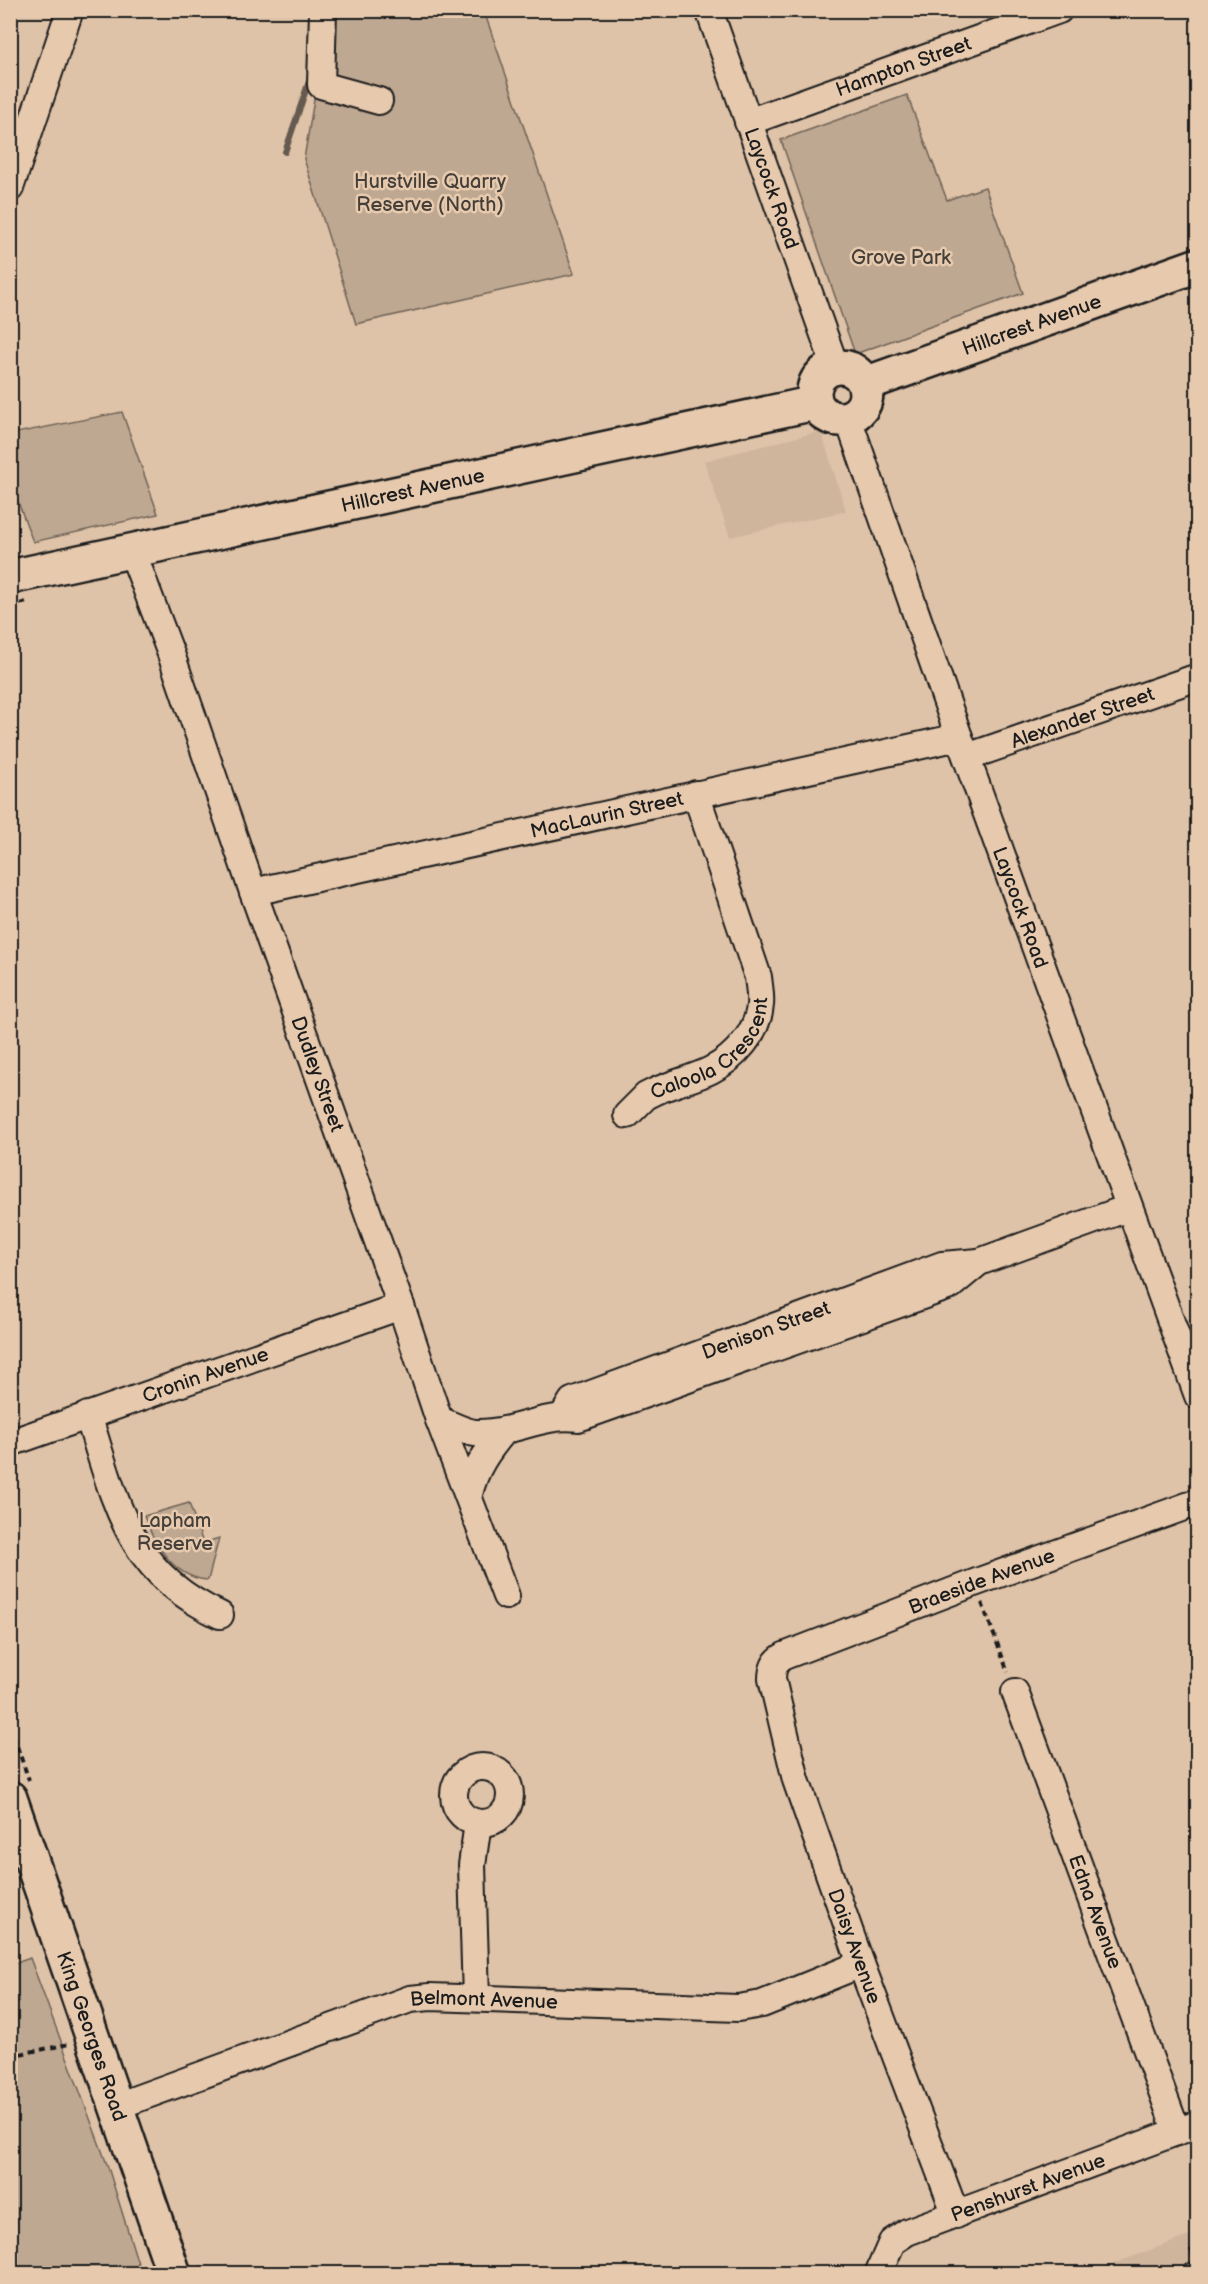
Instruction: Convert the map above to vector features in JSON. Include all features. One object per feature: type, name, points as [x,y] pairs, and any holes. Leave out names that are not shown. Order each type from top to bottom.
[{"type":"main road","name":"Hillcrest Avenue","points":[[865,384],[1197,265]]},
{"type":"main road","points":[[835,366],[850,368],[857,372],[865,384],[865,401],[861,409],[848,418],[828,417],[815,403],[814,387],[817,380],[821,374],[835,366]]},
{"type":"main road","name":"Hillcrest Avenue","points":[[13,569],[132,551],[815,403]]},
{"type":"main road","name":"King Georges Road","points":[[10,1798],[174,2274]]},
{"type":"street","points":[[10,188],[22,116],[70,10]]},
{"type":"street","points":[[323,10],[321,85],[379,101]]},
{"type":"street","name":"Laycock Road","points":[[709,10],[835,366]]},
{"type":"street","name":"Hampton Street","points":[[748,122],[1059,10]]},
{"type":"street","name":"Laycock Road","points":[[848,418],[963,747],[1197,1396]]},
{"type":"street","name":"Dudley Street","points":[[132,551],[171,654],[439,1420],[506,1596]]},
{"type":"street","name":"Alexander Street","points":[[963,747],[1197,676]]},
{"type":"street","name":"MacLaurin Street","points":[[253,892],[696,794],[963,747]]},
{"type":"street","name":"Caloola Crescent","points":[[627,1115],[646,1096],[711,1070],[725,1061],[750,1035],[760,1005],[758,977],[696,794]]},
{"type":"street","name":"Denison Street","points":[[439,1420],[474,1433],[505,1430],[563,1416],[578,1418],[950,1286],[979,1262],[1128,1208]]},
{"type":"street","name":"Cronin Avenue","points":[[10,1443],[401,1306]]},
{"type":"street","points":[[88,1415],[122,1519],[147,1560],[186,1597],[220,1615]]},
{"type":"street","points":[[469,1494],[473,1479],[485,1454],[505,1430]]},
{"type":"street","name":"Braeside Avenue","points":[[772,1672],[778,1659],[784,1656],[974,1583],[1197,1502]]},
{"type":"street","name":"Daisy Avenue","points":[[772,1672],[796,1780],[861,1964],[956,2215]]},
{"type":"street","name":"Edna Avenue","points":[[1016,1692],[1187,2128]]},
{"type":"street","points":[[476,1998],[472,1865],[478,1823]]},
{"type":"street","name":"Belmont Avenue","points":[[117,2106],[410,1999],[476,1998],[738,2008],[762,2004],[861,1964]]},
{"type":"street","name":"Penshurst Avenue","points":[[878,2274],[887,2249],[899,2236],[1187,2128]]},
{"type":"path","points":[[974,1583],[1016,1692]]},
{"type":"path","points":[[10,2056],[69,2044]]},
{"type":"shaded area","points":[[821,431],[846,511],[730,537],[704,461]]},
{"type":"shaded area","points":[[1197,2233],[1197,2273],[1088,2273]]},
{"type":"green space","name":"Hurstville Quarry Reserve (North)","points":[[329,11],[484,11],[574,274],[356,324],[304,159]]},
{"type":"green space","name":"Grove Park","points":[[907,95],[947,200],[985,187],[1023,293],[855,354],[781,140]]},
{"type":"green space","points":[[122,412],[158,514],[33,542],[11,483],[11,434]]},
{"type":"green space","name":"Lapham Reserve","points":[[189,1503],[203,1543],[219,1538],[208,1580],[185,1573],[167,1558],[144,1516]]},
{"type":"green space","points":[[30,1958],[108,2167],[141,2273],[11,2273],[11,1965]]},
{"type":"building","points":[[1198,2247],[1198,2274],[1188,2274],[1185,2265],[1194,2261],[1190,2250]]},
{"type":"waterway","points":[[285,152],[310,78]]}]
